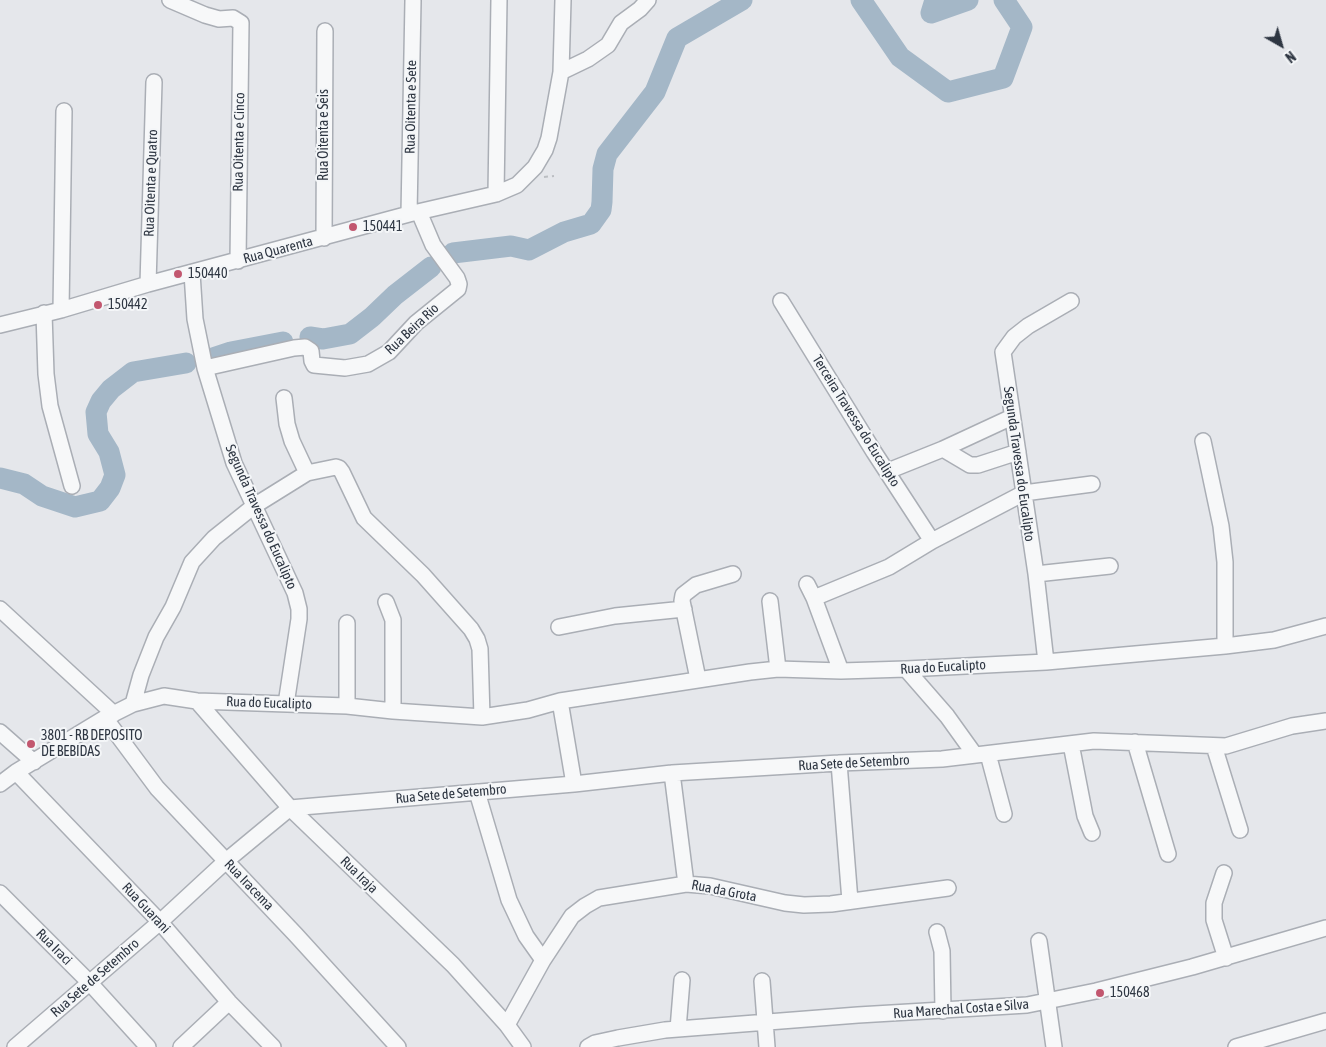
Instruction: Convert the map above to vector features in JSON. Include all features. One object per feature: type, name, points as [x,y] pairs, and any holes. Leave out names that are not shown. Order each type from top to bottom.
[{"type":"street","name":"Rua Oitenta e Cinco","points":[[170,0],[205,15],[219,19],[233,18],[241,23],[238,261]]},
{"type":"street","name":"Rua Oitenta e Sete","points":[[413,0],[414,213]]},
{"type":"street","points":[[496,194],[499,0]]},
{"type":"street","points":[[564,0],[561,72],[588,59],[608,45],[621,23],[640,9],[648,0]]},
{"type":"street","name":"Rua Oitenta e Seis","points":[[324,238],[325,31]]},
{"type":"street","name":"Rua Quarenta","points":[[0,325],[62,310],[148,284],[414,213],[496,194],[516,185],[535,167],[546,150],[561,72]]},
{"type":"street","name":"Rua Oitenta e Quatro","points":[[148,284],[154,82]]},
{"type":"street","points":[[62,310],[64,110]]},
{"type":"street","name":"Rua Beira Rio","points":[[205,368],[305,347],[311,351],[312,361],[316,366],[345,368],[368,364],[389,352],[416,323],[458,289],[459,284],[457,278],[433,245],[414,213]]},
{"type":"street","name":"Segunda Travessa do Eucalipto","points":[[192,272],[196,319],[205,368],[234,462],[295,593],[299,609],[286,704]]},
{"type":"street","name":"Terceira Travessa do Eucalipto","points":[[780,301],[932,541]]},
{"type":"street","name":"Segunda Travessa do Eucalipto","points":[[1046,662],[1036,574],[1003,352],[1014,337],[1071,301]]},
{"type":"street","points":[[44,314],[46,374],[50,406],[72,486]]},
{"type":"street","points":[[284,398],[287,424],[307,473]]},
{"type":"street","points":[[888,471],[943,449],[1012,417]]},
{"type":"street","points":[[1203,442],[1220,519],[1225,562],[1225,646]]},
{"type":"street","points":[[943,449],[970,465],[978,465],[1018,452]]},
{"type":"street","points":[[133,704],[141,675],[156,637],[173,607],[192,562],[214,538],[254,506],[307,473],[336,467],[339,468],[364,518],[424,575],[471,629],[477,639],[480,649],[482,717]]},
{"type":"street","points":[[814,598],[889,567],[932,541],[1024,493],[1092,484]]},
{"type":"street","points":[[1036,574],[1110,566]]},
{"type":"street","points":[[698,679],[682,601],[683,595],[696,585],[733,574]]},
{"type":"street","points":[[807,584],[814,598],[840,671]]},
{"type":"street","points":[[770,601],[778,669]]},
{"type":"street","points":[[386,602],[393,620],[393,712]]},
{"type":"street","name":"Rua Iracema","points":[[0,609],[110,716],[157,788],[296,935],[398,1047]]},
{"type":"street","points":[[559,627],[615,616],[684,609]]},
{"type":"street","points":[[346,623],[347,706]]},
{"type":"street","name":"Rua do Eucalipto","points":[[0,784],[16,772],[110,716],[133,704],[164,696],[197,701],[347,706],[393,712],[482,717],[528,710],[560,701],[698,679],[778,669],[840,671],[1046,662],[1274,640],[1326,626]]},
{"type":"street","points":[[906,669],[982,755],[1004,814]]},
{"type":"street","name":"Rua Iraja","points":[[197,701],[290,808],[453,965],[507,1025],[523,1047]]},
{"type":"street","points":[[560,701],[574,784]]},
{"type":"street","name":"Rua Sete de Setembro","points":[[14,1047],[160,922],[226,861],[290,808],[574,784],[672,773],[942,759],[1094,741],[1174,742],[1226,746],[1292,726],[1326,721]]},
{"type":"street","points":[[0,732],[34,762]]},
{"type":"street","points":[[1135,742],[1168,854]]},
{"type":"street","points":[[1071,744],[1085,816],[1092,833]]},
{"type":"street","points":[[1214,746],[1240,830]]},
{"type":"street","points":[[839,763],[850,901]]},
{"type":"street","name":"Rua Guarani","points":[[16,772],[160,922],[229,1002],[273,1047]]},
{"type":"street","points":[[672,773],[686,884]]},
{"type":"street","points":[[477,792],[509,900],[526,936],[542,960]]},
{"type":"street","points":[[1224,873],[1214,903],[1214,920],[1226,958]]},
{"type":"street","name":"Rua da Grota","points":[[507,1025],[542,960],[572,916],[599,898],[686,884],[710,886],[796,905],[831,904],[948,888]]},
{"type":"street","name":"Rua Iraci","points":[[0,892],[89,982],[148,1047]]},
{"type":"street","name":"Rua Marechal Costa e Silva","points":[[588,1047],[595,1043],[618,1038],[678,1029],[1026,1005],[1096,992],[1226,958],[1326,928]]},
{"type":"street","points":[[937,932],[942,951],[943,1011]]},
{"type":"street","points":[[1040,941],[1054,1047]]},
{"type":"street","points":[[678,1029],[682,980]]},
{"type":"street","points":[[762,981],[767,1047]]},
{"type":"street","points":[[181,1047],[229,1002]]},
{"type":"street","points":[[1236,1047],[1326,1021]]},
{"type":"waterway","points":[[453,253],[511,246],[529,250],[564,232],[591,224],[601,210],[603,169],[607,154],[655,92],[677,38],[742,0]]},
{"type":"waterway","points":[[861,0],[900,57],[948,92],[1003,78],[1022,27],[1004,0]]},
{"type":"waterway","points":[[935,0],[931,13],[968,0]]},
{"type":"waterway","points":[[310,337],[323,339],[350,334],[431,267]]},
{"type":"waterway","points":[[207,360],[231,352],[283,342]]},
{"type":"waterway","points":[[0,478],[24,484],[42,496],[75,507],[100,501],[110,488],[115,475],[109,452],[98,434],[96,412],[101,401],[111,389],[133,372],[186,363]]},
{"type":"place","name":"150441","points":[[353,227]]},
{"type":"place","name":"150440","points":[[178,274]]},
{"type":"place","name":"150442","points":[[98,305]]},
{"type":"place","name":"3801 - RB DEPOSITO DE BEBIDAS","points":[[31,744]]},
{"type":"place","name":"150468","points":[[1100,993]]}]
